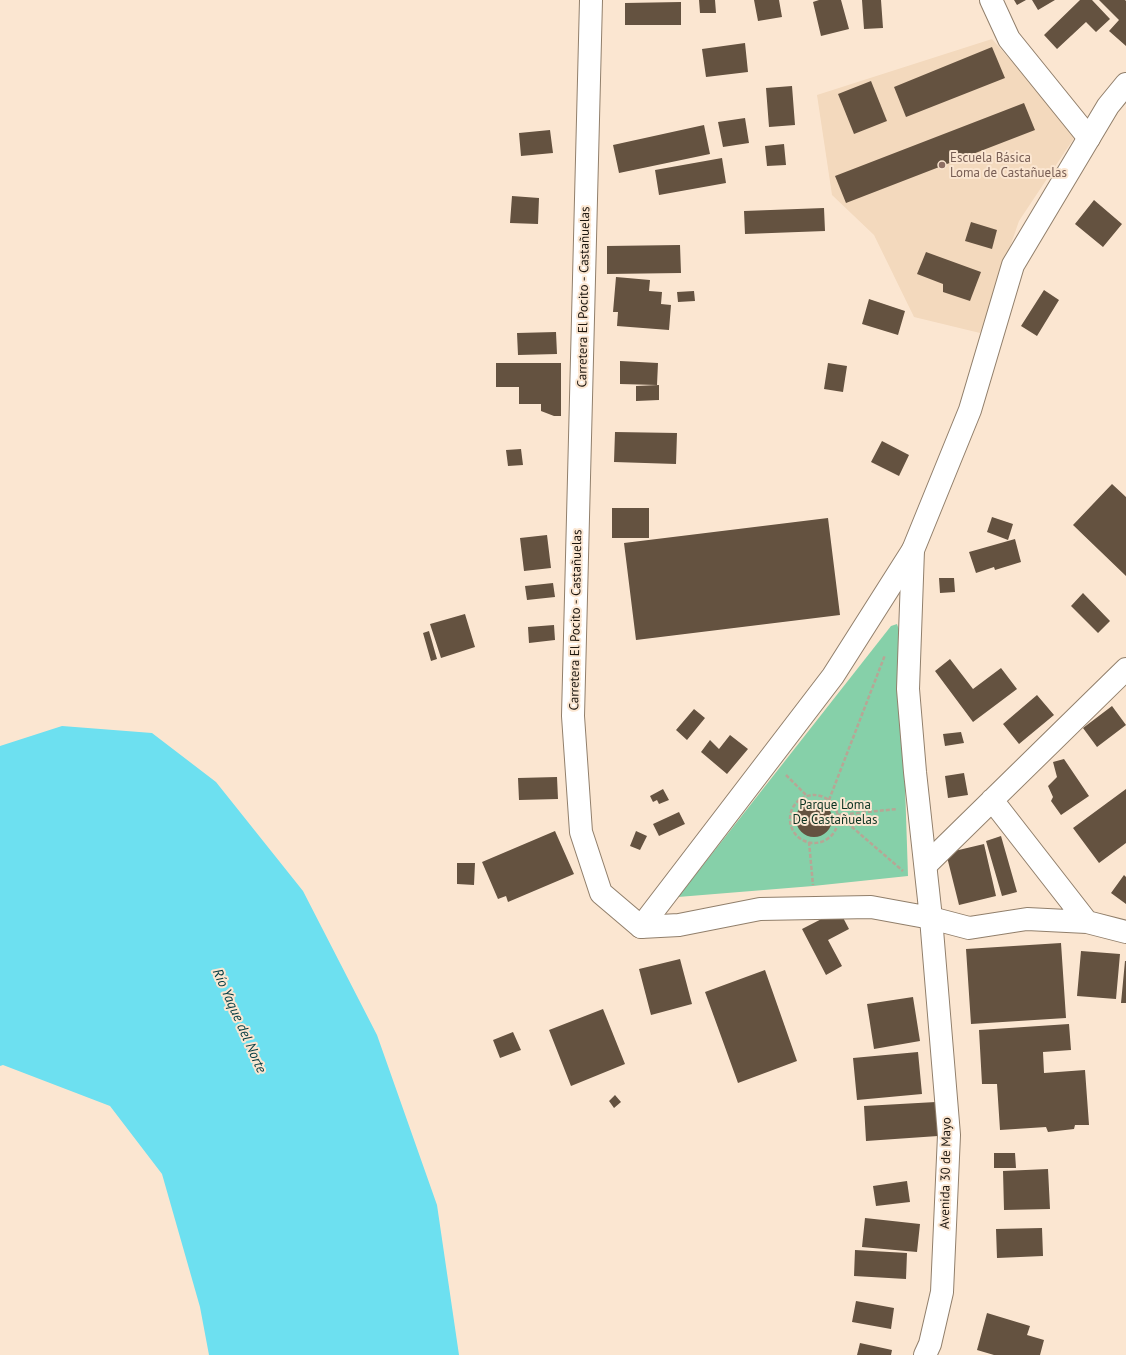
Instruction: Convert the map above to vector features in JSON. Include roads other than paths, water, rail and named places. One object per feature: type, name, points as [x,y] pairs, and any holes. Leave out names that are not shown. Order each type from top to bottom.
[{"type":"main road","name":"Carretera El Pocito - Castañuelas","points":[[591,0],[573,716],[581,832],[601,893],[641,927]]},
{"type":"main road","points":[[991,0],[1009,39],[1089,138]]},
{"type":"main road","points":[[641,927],[833,676],[914,550],[970,410],[1013,265],[1108,106],[1126,84]]},
{"type":"main road","name":"Avenida 30 de Mayo","points":[[914,550],[908,689],[915,772],[917,870],[931,918],[949,1135],[942,1292],[930,1344],[925,1355]]},
{"type":"main road","points":[[917,870],[992,800],[1126,669]]},
{"type":"main road","points":[[992,800],[1087,922]]},
{"type":"main road","points":[[641,927],[678,925],[760,909],[871,907],[931,918],[969,928],[1027,919],[1087,922],[1126,932]]},
{"type":"water","name":"Río Yaque del Norte","points":[[62,726],[152,733],[216,782],[303,891],[377,1035],[437,1205],[459,1355],[209,1355],[200,1307],[162,1174],[110,1106],[3,1065],[0,1066],[0,746]]},
{"type":"place","name":"Escuela Básica Loma de Castañuelas","points":[[942,165]]},
{"type":"park label","name":"Parque Loma De Castañuelas","points":[[835,812]]}]
